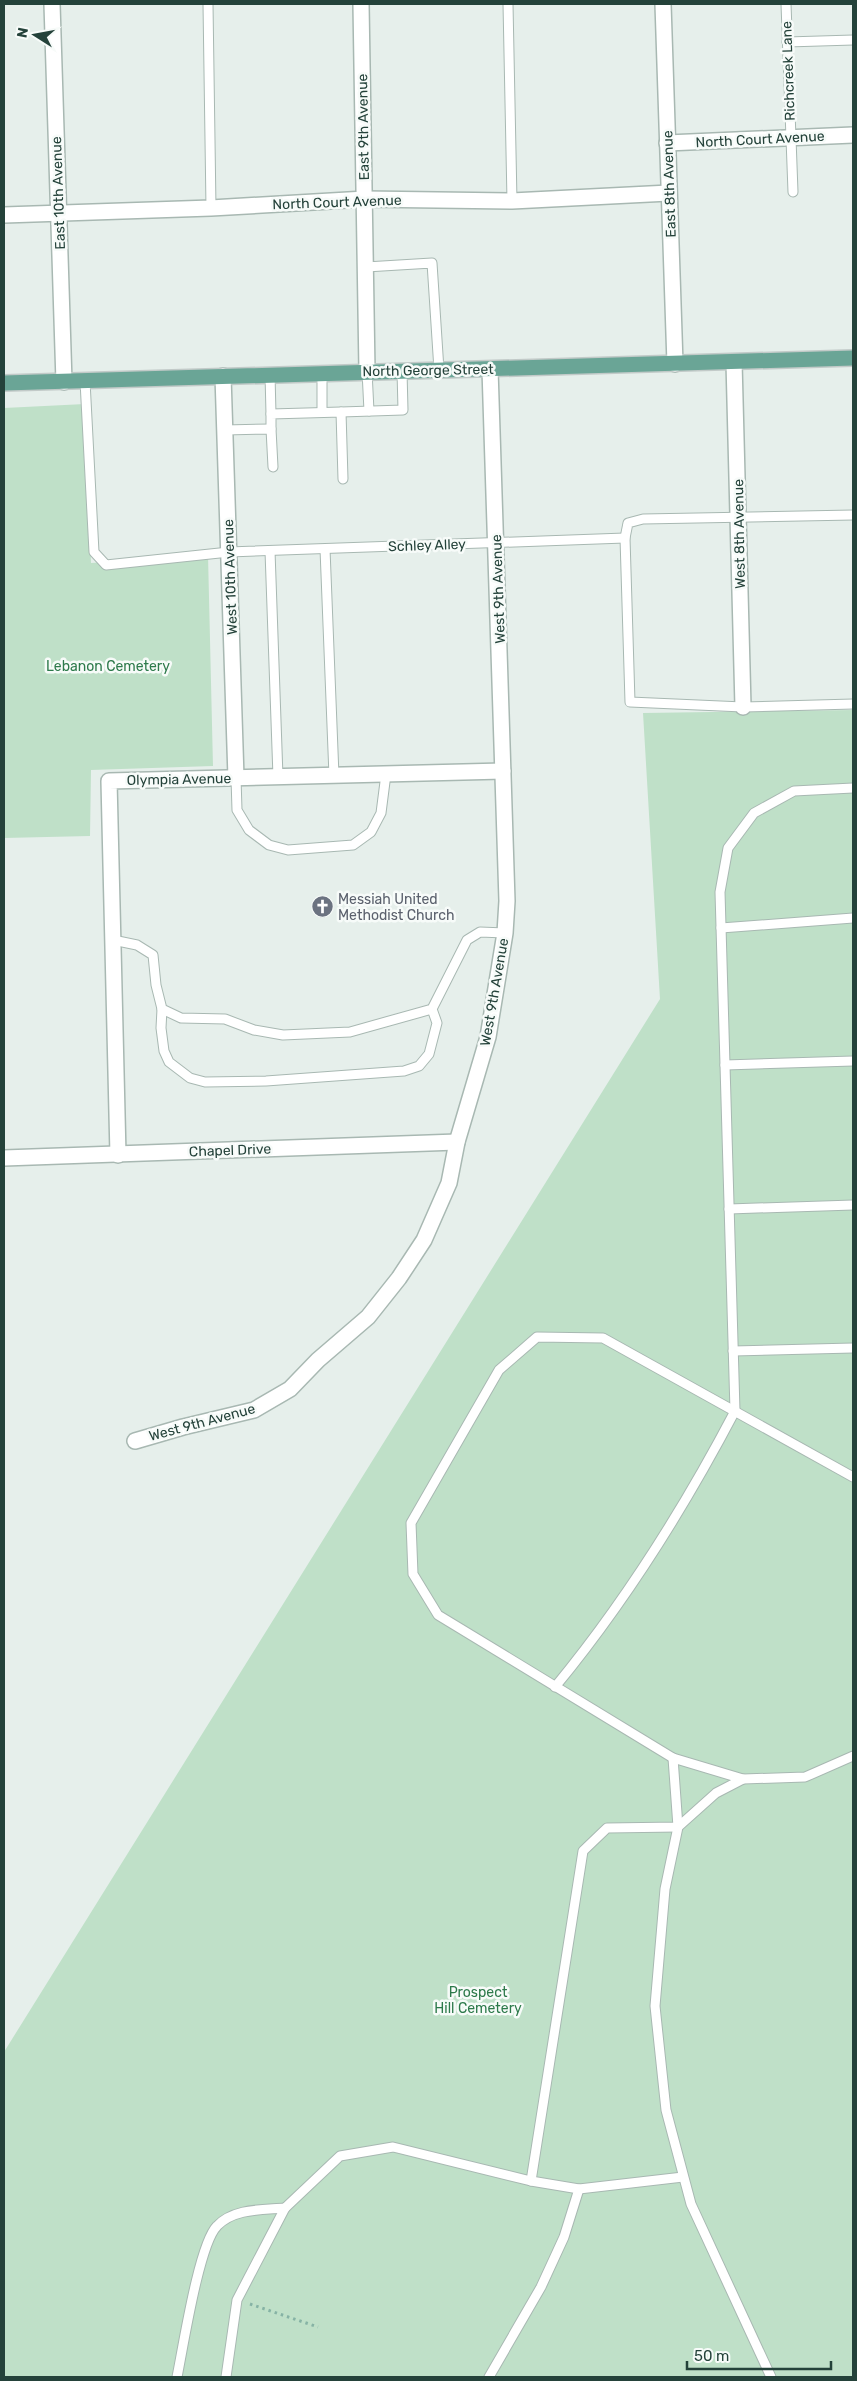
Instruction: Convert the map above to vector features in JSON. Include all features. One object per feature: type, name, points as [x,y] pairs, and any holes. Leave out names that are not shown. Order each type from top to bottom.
[{"type":"main road","name":"North George Street","points":[[4,383],[853,358]]},
{"type":"street","name":"East 10th Avenue","points":[[52,4],[64,382]]},
{"type":"street","name":"East 9th Avenue","points":[[360,4],[367,371]]},
{"type":"street","name":"East 8th Avenue","points":[[663,4],[675,364]]},
{"type":"street","name":"North Court Avenue","points":[[668,143],[853,134]]},
{"type":"street","name":"North Court Avenue","points":[[4,215],[211,208],[365,199],[512,200],[669,193]]},
{"type":"street","name":"West 8th Avenue","points":[[734,362],[743,707]]},
{"type":"street","name":"West 9th Avenue","points":[[135,1441],[254,1410],[290,1389],[318,1360],[368,1317],[400,1278],[424,1240],[449,1183],[457,1142],[488,1037],[505,933],[507,901],[490,369]]},
{"type":"street","name":"West 10th Avenue","points":[[224,376],[236,778]]},
{"type":"street","name":"Olympia Avenue","points":[[118,1155],[109,781],[503,771]]},
{"type":"street","name":"Chapel Drive","points":[[4,1158],[457,1142]]},
{"type":"lane","points":[[208,4],[211,208]]},
{"type":"lane","points":[[508,4],[512,200]]},
{"type":"lane","name":"Richcreek Lane","points":[[786,4],[793,192]]},
{"type":"lane","points":[[787,42],[853,40]]},
{"type":"lane","points":[[366,267],[432,263],[439,370]]},
{"type":"lane","points":[[367,371],[369,411]]},
{"type":"lane","points":[[271,414],[403,410],[402,371]]},
{"type":"lane","points":[[322,373],[322,412]]},
{"type":"lane","points":[[270,374],[273,468]]},
{"type":"lane","name":"Schley Alley","points":[[85,382],[94,552],[106,565],[229,552],[625,538]]},
{"type":"lane","points":[[341,412],[343,479]]},
{"type":"lane","points":[[225,430],[271,429]]},
{"type":"lane","points":[[853,515],[642,519],[628,523],[625,538],[630,702],[743,707],[853,704]]},
{"type":"lane","points":[[325,549],[334,776]]},
{"type":"lane","points":[[270,551],[278,777]]},
{"type":"lane","points":[[236,778],[237,810],[249,830],[269,845],[288,850],[353,845],[371,832],[381,813],[386,774]]},
{"type":"lane","points":[[556,1687],[595,1639],[636,1582],[710,1458],[735,1411],[720,892],[728,848],[754,813],[794,791],[853,788]]},
{"type":"lane","points":[[721,928],[853,918]]},
{"type":"lane","points":[[113,940],[137,944],[153,955],[156,985],[162,1009],[161,1028],[164,1051],[169,1062],[190,1078],[205,1082],[275,1080],[404,1071],[419,1066],[429,1054],[437,1023],[432,1009],[467,940],[480,932],[505,933]]},
{"type":"lane","points":[[162,1009],[181,1018],[225,1018],[254,1030],[283,1035],[350,1032],[432,1009]]},
{"type":"lane","points":[[725,1065],[853,1061]]},
{"type":"lane","points":[[729,1209],[853,1205]]},
{"type":"lane","points":[[853,1477],[603,1338],[537,1337],[500,1370],[411,1523],[413,1574],[438,1615],[674,1758],[743,1780],[805,1777],[853,1756]]},
{"type":"lane","points":[[733,1351],[853,1348]]},
{"type":"lane","points":[[674,1758],[678,1827],[665,1889],[656,2006],[666,2110],[691,2204],[771,2377]]},
{"type":"lane","points":[[530,2181],[583,1851],[607,1828],[678,1827],[716,1793],[743,1780]]},
{"type":"lane","points":[[226,2377],[237,2300],[285,2208],[340,2156],[393,2147],[530,2181],[579,2189],[683,2177]]},
{"type":"lane","points":[[489,2377],[541,2287],[564,2237],[579,2189]]},
{"type":"lane","points":[[177,2377],[202,2257],[216,2226],[243,2211],[285,2208]]},
{"type":"path","points":[[237,2300],[318,2327]]},
{"type":"green space","name":"Lebanon Cemetery","points":[[85,404],[91,563],[208,555],[213,766],[91,770],[90,836],[4,838],[4,408]]},
{"type":"green space","name":"Prospect Hill Cemetery","points":[[853,710],[853,2377],[4,2377],[4,2052],[660,999],[643,713]]},
{"type":"place","name":"Messiah United Methodist Church","points":[[322,907]]}]
